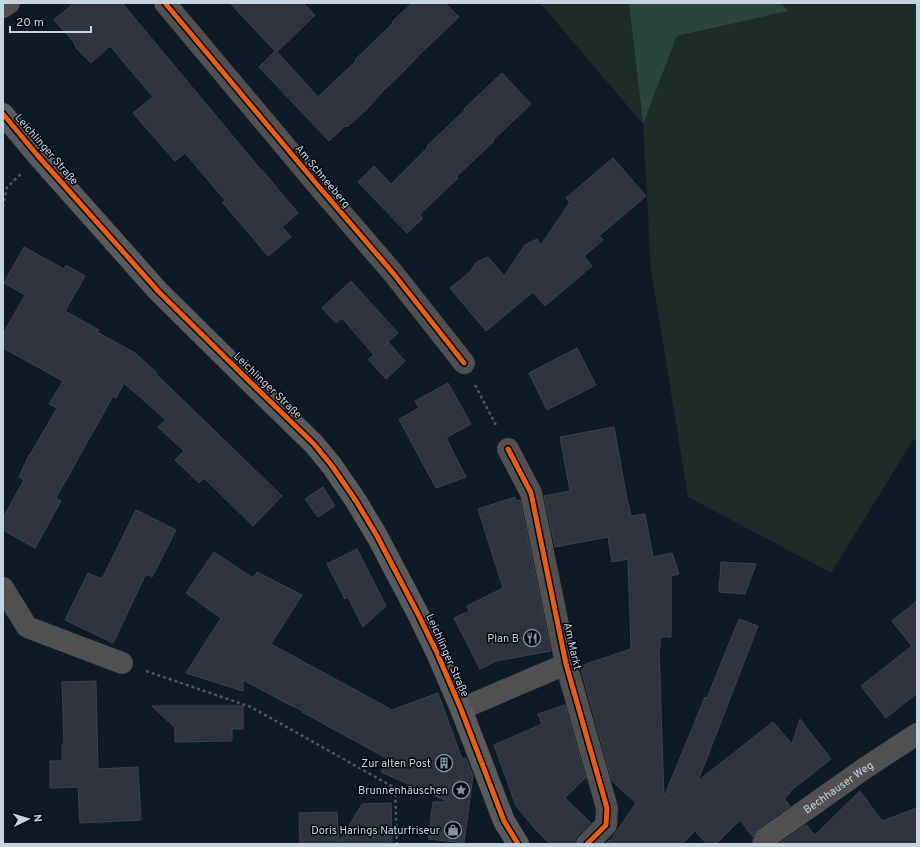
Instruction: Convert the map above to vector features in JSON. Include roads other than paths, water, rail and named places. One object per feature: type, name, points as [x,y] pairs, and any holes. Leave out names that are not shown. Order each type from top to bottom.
[{"type":"main road","name":"Leichlinger Straße","points":[[3,114],[38,156],[158,291],[314,444],[332,466],[356,501],[377,536],[415,608],[461,709]]},
{"type":"main road","points":[[461,709],[504,821],[518,844]]},
{"type":"street","points":[[3,8],[9,3]]},
{"type":"street","name":"Am Schneeberg","points":[[165,3],[393,273],[464,363]]},
{"type":"street","name":"Am Markt","points":[[508,449],[532,493],[566,664],[607,808],[606,825],[587,844]]},
{"type":"street","points":[[3,588],[27,627],[122,663]]},
{"type":"street","name":"Am Markt","points":[[461,709],[566,664]]},
{"type":"street","name":"Bechhauser Weg","points":[[763,844],[766,838],[865,768],[917,734]]},
{"type":"place","name":"Plan B","points":[[532,638]]},
{"type":"place","name":"Zur alten Post","points":[[444,763]]},
{"type":"place","name":"Brunnenhäuschen","points":[[461,790]]},
{"type":"place","name":"Doris Harings Naturfriseur","points":[[453,830]]}]
